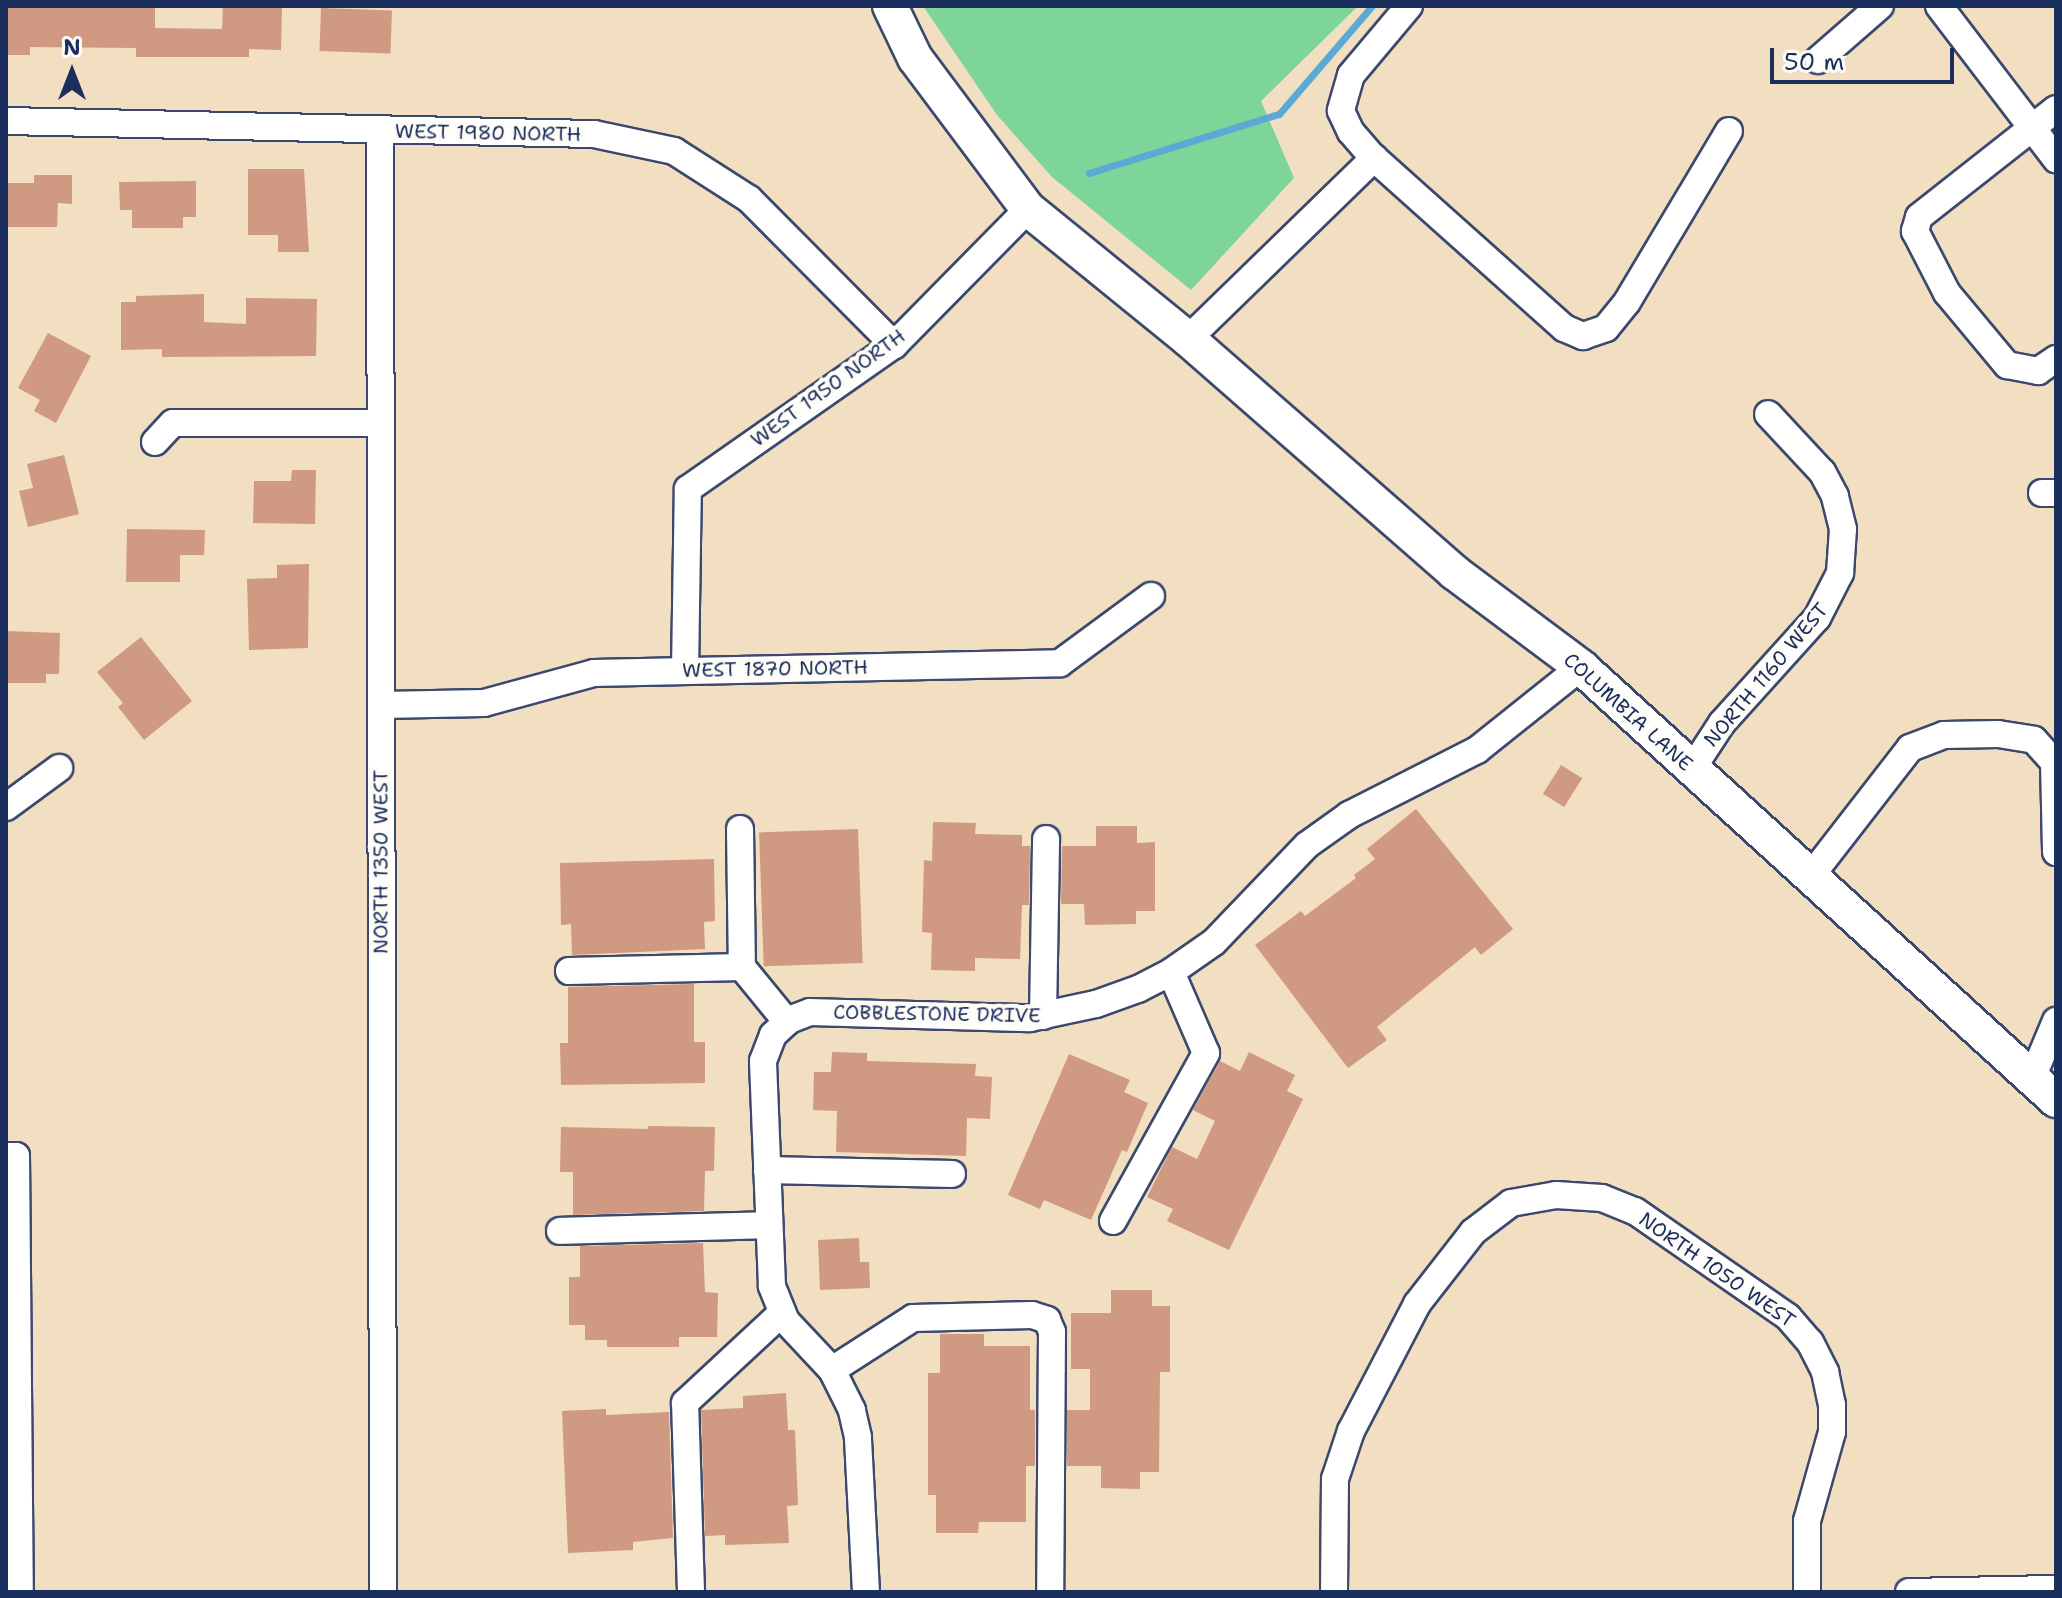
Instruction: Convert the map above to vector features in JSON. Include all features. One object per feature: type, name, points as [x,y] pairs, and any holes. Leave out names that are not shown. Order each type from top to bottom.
[{"type":"main road","name":"COLUMBIA LANE","points":[[890,6],[915,58],[1028,209],[1188,339],[1454,572],[1581,667],[2044,1089]]},
{"type":"street","points":[[1818,60],[1880,6]]},
{"type":"street","points":[[1939,6],[2056,159]]},
{"type":"street","points":[[1406,9],[1351,75],[1341,111],[1351,132],[1374,158],[1564,328],[1583,336],[1606,328],[1627,302],[1729,131]]},
{"type":"street","points":[[2056,109],[1919,217],[1915,231],[1947,293],[2007,365],[2038,371],[2056,359]]},
{"type":"street","name":"WEST 1980 NORTH","points":[[6,121],[594,134],[674,151],[749,199],[894,345]]},
{"type":"street","name":"NORTH 1350 WEST","points":[[380,131],[383,1592]]},
{"type":"street","points":[[1188,339],[1374,158]]},
{"type":"street","name":"WEST 1950 NORTH","points":[[685,671],[688,489],[894,345],[1028,209]]},
{"type":"street","name":"NORTH 1160 WEST","points":[[1692,769],[1722,723],[1817,618],[1840,573],[1843,529],[1835,496],[1822,472],[1768,414]]},
{"type":"street","points":[[155,442],[173,423],[380,423]]},
{"type":"street","name":"WEST 1870 NORTH","points":[[381,705],[484,703],[594,673],[1060,663],[1151,596]]},
{"type":"street","name":"COBBLESTONE DRIVE","points":[[787,1022],[810,1012],[1043,1016],[1096,1004],[1171,972],[1214,942],[1307,845],[1349,815],[1477,750],[1581,667]]},
{"type":"street","points":[[1810,877],[1910,748],[1944,735],[1998,734],[2034,740],[2054,762],[2056,852]]},
{"type":"street","points":[[6,807],[59,768]]},
{"type":"street","points":[[740,829],[742,967],[787,1022],[773,1035],[763,1061],[772,1286],[782,1313],[800,1338],[832,1370],[852,1410],[858,1437],[866,1592]]},
{"type":"street","points":[[1043,1016],[1046,839]]},
{"type":"street","points":[[569,971],[742,967]]},
{"type":"street","points":[[1113,1221],[1206,1053],[1171,972]]},
{"type":"street","points":[[2044,1089],[2056,1021]]},
{"type":"street","points":[[11,1156],[20,1592]]},
{"type":"street","points":[[767,1170],[952,1174]]},
{"type":"street","name":"NORTH 1050 WEST","points":[[1334,1592],[1335,1479],[1351,1431],[1417,1304],[1473,1232],[1511,1203],[1556,1195],[1602,1198],[1635,1211],[1776,1308],[1810,1342],[1825,1372],[1832,1432],[1807,1521],[1807,1592]]},
{"type":"street","points":[[560,1231],[769,1225]]},
{"type":"street","points":[[691,1592],[685,1403],[782,1313]]},
{"type":"street","points":[[832,1370],[913,1318],[1032,1315],[1047,1320],[1052,1332],[1050,1592]]},
{"type":"street","points":[[1909,1592],[2056,1589]]},
{"type":"green space","points":[[923,6],[1358,6],[1261,101],[1294,178],[1191,290],[1052,177],[997,115]]},
{"type":"building","points":[[6,6],[155,6],[155,28],[222,29],[223,6],[282,6],[281,50],[249,49],[249,57],[136,57],[136,48],[30,47],[30,55],[6,55]]},
{"type":"building","points":[[321,8],[392,10],[390,53],[319,51]]},
{"type":"building","points":[[248,169],[304,169],[309,252],[278,252],[278,235],[248,235]]},
{"type":"building","points":[[34,175],[72,175],[72,204],[58,203],[57,227],[6,227],[6,183],[34,183]]},
{"type":"building","points":[[196,181],[196,217],[183,217],[183,228],[132,228],[132,210],[120,210],[119,182]]},
{"type":"building","points":[[204,294],[204,322],[246,324],[246,298],[317,299],[316,356],[162,357],[162,349],[121,350],[121,302],[136,302],[136,296]]},
{"type":"building","points":[[48,333],[91,356],[56,423],[34,411],[40,400],[18,388]]},
{"type":"building","points":[[64,455],[79,514],[28,527],[19,491],[33,488],[27,464]]},
{"type":"building","points":[[292,470],[316,470],[315,524],[253,523],[254,481],[291,481]]},
{"type":"building","points":[[127,529],[205,530],[204,555],[180,555],[180,582],[126,582]]},
{"type":"building","points":[[309,564],[308,648],[249,650],[247,579],[277,578],[277,565]]},
{"type":"building","points":[[6,631],[60,633],[59,674],[46,674],[46,683],[6,683]]},
{"type":"building","points":[[141,637],[192,701],[144,740],[118,707],[123,703],[97,672]]},
{"type":"building","points":[[1561,765],[1582,778],[1564,807],[1543,794]]},
{"type":"building","points":[[1416,809],[1513,929],[1481,955],[1475,947],[1377,1027],[1387,1040],[1348,1068],[1255,945],[1301,911],[1305,916],[1356,878],[1354,875],[1375,859],[1367,849]]},
{"type":"building","points":[[933,822],[976,823],[975,834],[1022,835],[1022,846],[1030,846],[1029,905],[1022,905],[1020,959],[975,958],[975,971],[931,970],[932,933],[922,932],[924,860],[932,861]]},
{"type":"building","points":[[1096,826],[1137,826],[1137,843],[1155,842],[1155,911],[1136,911],[1136,924],[1085,925],[1084,904],[1061,904],[1062,846],[1096,846]]},
{"type":"building","points":[[858,829],[863,963],[764,966],[759,832]]},
{"type":"building","points":[[714,859],[715,921],[704,922],[705,949],[572,955],[571,924],[561,925],[560,863]]},
{"type":"building","points":[[694,984],[694,1042],[705,1042],[705,1083],[561,1085],[560,1043],[568,1043],[568,987]]},
{"type":"building","points":[[832,1052],[867,1053],[867,1061],[976,1064],[975,1076],[992,1077],[990,1119],[967,1118],[966,1156],[836,1152],[837,1111],[813,1110],[814,1072],[831,1072]]},
{"type":"building","points":[[1249,1052],[1295,1075],[1287,1091],[1303,1099],[1229,1250],[1167,1221],[1173,1209],[1147,1197],[1172,1147],[1197,1159],[1215,1121],[1193,1110],[1220,1061],[1240,1071]]},
{"type":"building","points":[[1069,1054],[1130,1080],[1124,1092],[1148,1103],[1127,1152],[1122,1150],[1091,1220],[1044,1200],[1040,1209],[1008,1195]]},
{"type":"building","points":[[648,1126],[715,1127],[714,1171],[705,1171],[704,1211],[573,1215],[573,1172],[560,1172],[561,1127],[648,1129]]},
{"type":"building","points":[[859,1238],[860,1262],[869,1262],[870,1288],[820,1290],[818,1240]]},
{"type":"building","points":[[703,1243],[705,1292],[718,1293],[717,1337],[679,1337],[679,1347],[607,1347],[607,1340],[585,1340],[585,1325],[569,1325],[569,1277],[580,1277],[580,1246]]},
{"type":"building","points":[[1111,1290],[1152,1290],[1152,1306],[1170,1306],[1170,1372],[1160,1372],[1159,1472],[1140,1472],[1140,1489],[1101,1488],[1101,1466],[1067,1466],[1067,1410],[1090,1410],[1090,1369],[1071,1369],[1071,1313],[1111,1313]]},
{"type":"building","points":[[940,1334],[984,1334],[984,1346],[1030,1346],[1030,1410],[1035,1410],[1035,1466],[1026,1466],[1026,1522],[979,1522],[978,1533],[936,1533],[936,1495],[928,1495],[928,1373],[940,1373]]},
{"type":"building","points":[[786,1393],[788,1430],[795,1430],[798,1505],[787,1506],[789,1543],[725,1545],[725,1535],[705,1536],[701,1410],[743,1408],[743,1396]]},
{"type":"building","points":[[606,1409],[606,1415],[669,1412],[673,1538],[633,1542],[633,1550],[568,1553],[562,1411]]},
{"type":"waterway","points":[[1089,173],[1279,114],[1372,6]]}]
